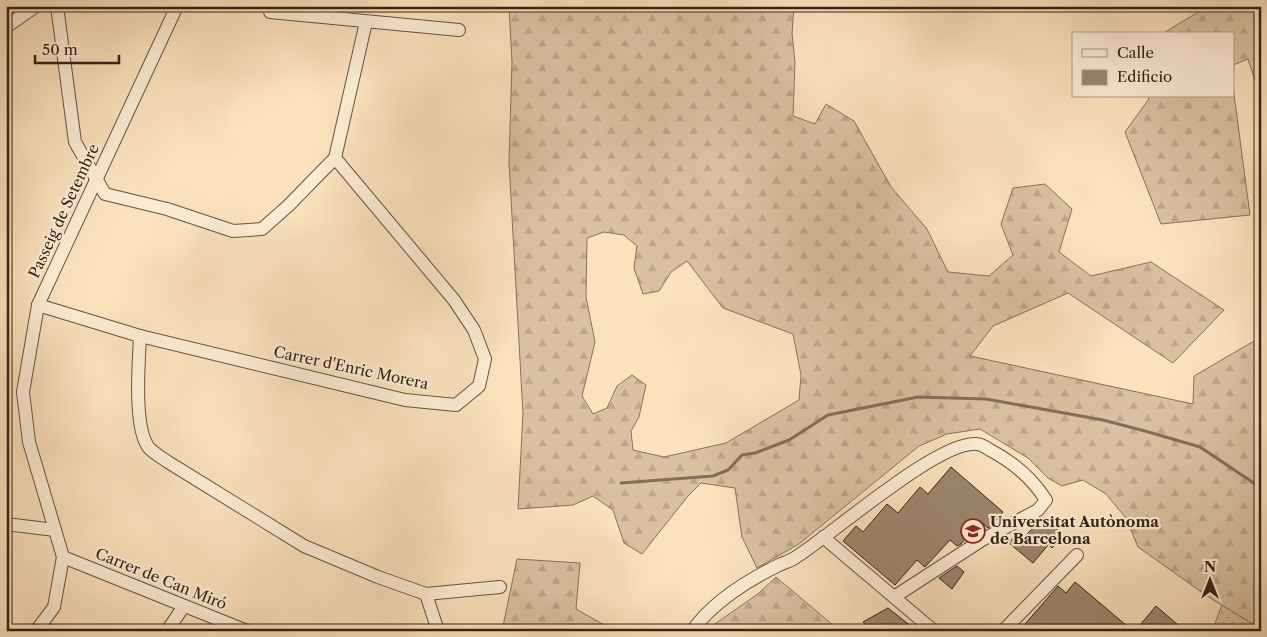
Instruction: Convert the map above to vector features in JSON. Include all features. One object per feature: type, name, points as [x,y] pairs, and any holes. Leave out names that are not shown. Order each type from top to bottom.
[{"type":"street","points":[[6,27],[36,6]]},
{"type":"street","points":[[57,6],[75,142],[105,194],[166,209],[233,231],[262,229],[288,206],[335,158],[366,22]]},
{"type":"street","name":"Passeig de Setembre","points":[[63,557],[29,442],[23,392],[38,305],[177,6]]},
{"type":"street","points":[[270,12],[459,30]]},
{"type":"street","name":"Carrer d'Enric Morera","points":[[38,305],[140,336],[405,400],[456,405],[479,386],[485,359],[469,322],[454,300],[335,158]]},
{"type":"street","points":[[140,336],[137,395],[148,447],[168,462],[304,546],[426,594],[500,587]]},
{"type":"street","points":[[692,631],[717,604],[765,573],[792,560],[922,465],[952,449],[977,444],[1003,456],[1023,472],[1039,489],[1046,500],[1038,510],[989,536],[894,598]]},
{"type":"street","points":[[6,524],[55,530]]},
{"type":"street","points":[[823,537],[934,631]]},
{"type":"street","points":[[1003,631],[1078,555]]},
{"type":"street","points":[[36,631],[54,607],[63,557]]},
{"type":"street","name":"Carrer de Can Miró","points":[[63,557],[247,631]]},
{"type":"street","points":[[426,594],[438,630]]},
{"type":"street","points":[[167,631],[184,606]]},
{"type":"green space","points":[[509,6],[794,6],[792,34],[795,62],[793,116],[815,124],[826,104],[854,121],[891,187],[927,229],[948,272],[989,276],[1013,255],[1001,224],[1013,188],[1045,184],[1072,209],[1059,252],[1091,276],[1151,262],[1224,310],[1173,363],[1068,293],[993,326],[970,356],[1193,404],[1194,376],[1261,337],[1261,629],[1207,596],[1138,547],[1126,518],[1106,494],[1083,480],[1062,486],[1048,478],[1028,458],[980,429],[947,434],[919,446],[799,544],[757,568],[742,537],[735,488],[701,483],[688,496],[642,554],[624,543],[613,510],[593,496],[573,505],[518,509],[523,414],[509,162],[512,62]],"holes":[[[604,232],[624,235],[637,246],[634,268],[643,294],[659,291],[671,272],[687,261],[723,308],[793,334],[801,375],[799,400],[726,443],[664,457],[633,450],[631,431],[639,417],[646,385],[632,375],[617,386],[607,408],[593,414],[582,396],[595,342],[586,297],[587,238]]]},
{"type":"green space","points":[[1208,6],[1261,6],[1261,99],[1248,59],[1234,65],[1234,32],[1165,32]]},
{"type":"green space","points":[[1234,95],[1250,215],[1161,224],[1125,132],[1149,99],[1234,98]]},
{"type":"green space","points":[[517,559],[580,563],[576,609],[615,631],[502,631]]},
{"type":"green space","points":[[776,577],[840,631],[705,631],[759,593]]},
{"type":"green space","points":[[1222,605],[1261,629],[1261,631],[1212,631]]},
{"type":"building","points":[[951,467],[1003,512],[991,526],[988,528],[980,521],[961,544],[957,546],[950,540],[925,567],[917,560],[895,585],[843,541],[856,526],[863,532],[887,504],[898,513],[920,487],[928,494]]},
{"type":"building","points":[[1044,517],[1064,536],[1052,548],[1049,544],[1033,563],[1009,543],[1019,531],[1025,536]]},
{"type":"building","points":[[957,566],[964,572],[952,589],[939,578]]},
{"type":"building","points":[[1075,582],[1133,631],[1019,631],[1058,586],[1066,593]]},
{"type":"building","points":[[1156,606],[1185,631],[1135,631]]},
{"type":"building","points":[[888,608],[917,631],[874,631],[863,622]]},
{"type":"waterway","points":[[621,483],[713,476],[728,470],[742,455],[755,453],[789,440],[828,415],[918,397],[986,399],[1103,420],[1145,431],[1200,447],[1261,488]]},
{"type":"place","name":"Universitat Autònoma de Barcelona","points":[[973,531]]}]
